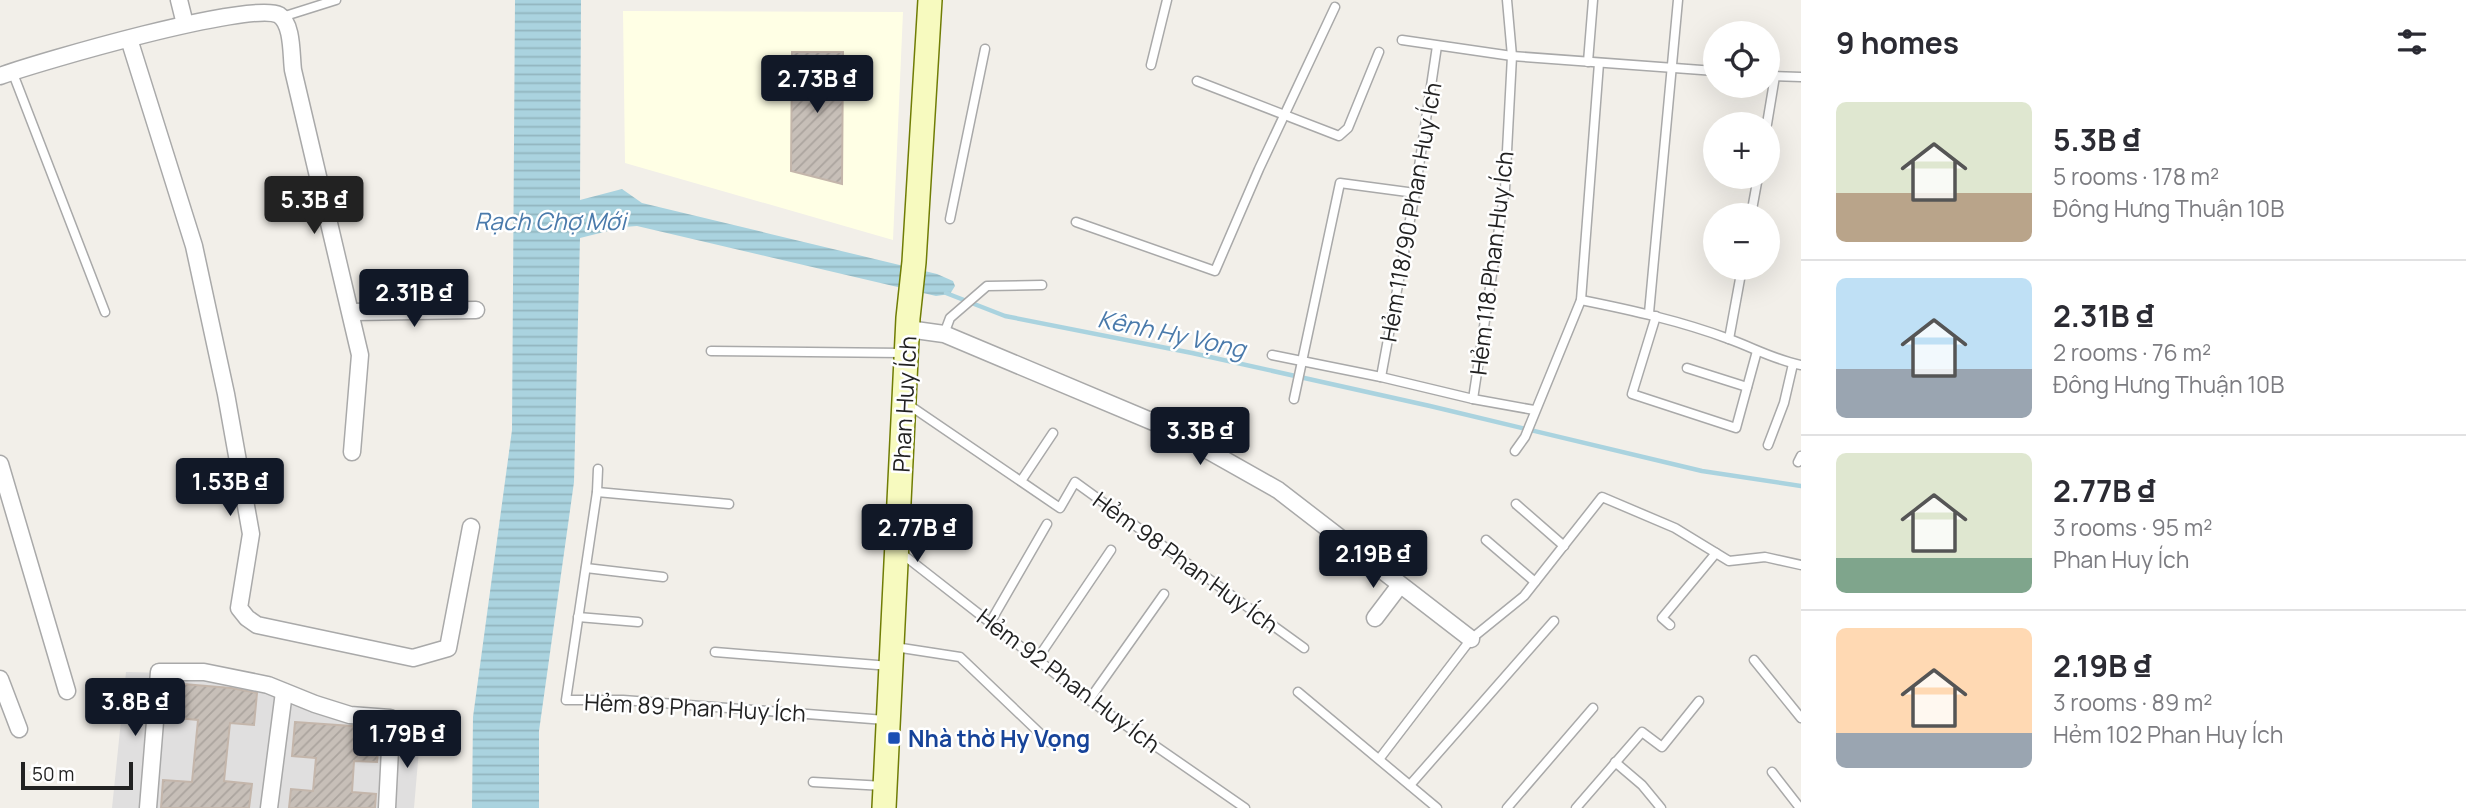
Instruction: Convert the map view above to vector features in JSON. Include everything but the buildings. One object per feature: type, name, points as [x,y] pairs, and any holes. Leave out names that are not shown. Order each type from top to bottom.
[{"type":"main road","name":"Phan Huy Ích","points":[[885,797],[906,353],[930,0]]},
{"type":"street","points":[[178,0],[185,24]]},
{"type":"street","points":[[6,74],[185,24],[252,12],[271,12],[282,17],[288,29],[293,71],[360,355],[352,452]]},
{"type":"street","points":[[129,39],[194,246],[226,394],[251,534],[239,608],[257,625],[413,658],[448,648],[471,527]]},
{"type":"street","points":[[352,312],[476,310]]},
{"type":"street","points":[[908,323],[944,334],[1170,429],[1278,489],[1471,639]]},
{"type":"street","points":[[0,464],[3,482],[68,691]]},
{"type":"street","points":[[1375,618],[1400,585]]},
{"type":"street","points":[[148,808],[159,672],[204,672],[268,684],[351,715],[390,718],[387,808]]},
{"type":"street","points":[[0,679],[19,729]]},
{"type":"street","points":[[268,808],[284,692]]},
{"type":"lane","points":[[282,17],[336,0]]},
{"type":"lane","points":[[1151,65],[1167,0]]},
{"type":"lane","name":"Hẻm 118 Phan Huy Ích","points":[[1473,399],[1505,189],[1512,56],[1507,0]]},
{"type":"lane","points":[[1588,62],[1592,0]]},
{"type":"lane","points":[[1678,0],[1653,315],[1632,394],[1736,428],[1757,351]]},
{"type":"lane","points":[[1076,222],[1215,271],[1284,114],[1335,7]]},
{"type":"lane","points":[[1402,40],[1512,56],[1703,70]]},
{"type":"lane","name":"Hẻm 118/90 Phan Huy Ích","points":[[1381,377],[1415,192],[1437,46]]},
{"type":"lane","points":[[950,219],[985,49]]},
{"type":"lane","points":[[1198,81],[1339,136],[1348,128],[1379,52]]},
{"type":"lane","points":[[1515,451],[1525,437],[1581,300],[1599,63]]},
{"type":"lane","points":[[6,74],[104,312]]},
{"type":"lane","points":[[1780,76],[1801,77]]},
{"type":"lane","points":[[1294,400],[1304,363],[1310,321],[1340,183],[1415,192]]},
{"type":"lane","points":[[1730,339],[1740,280]]},
{"type":"lane","points":[[944,334],[950,318],[987,286],[1042,285]]},
{"type":"lane","points":[[1581,300],[1653,315],[1730,339],[1780,362],[1797,365],[1768,445]]},
{"type":"lane","points":[[711,351],[906,353]]},
{"type":"lane","points":[[1272,355],[1534,410]]},
{"type":"lane","points":[[1687,368],[1747,387]]},
{"type":"lane","name":"Hẻm 98 Phan Huy Ích","points":[[904,401],[1060,508],[1075,482],[1304,648]]},
{"type":"lane","points":[[1021,481],[1053,433]]},
{"type":"lane","name":"Hẻm 89 Phan Huy Ích","points":[[598,469],[597,492],[566,700],[622,700],[888,720]]},
{"type":"lane","points":[[597,492],[729,504]]},
{"type":"lane","points":[[1380,758],[1471,639],[1524,596],[1602,497],[1675,528],[1729,562],[1765,557],[1801,565]]},
{"type":"lane","points":[[1516,504],[1564,545]]},
{"type":"lane","points":[[991,621],[1047,524]]},
{"type":"lane","points":[[1486,540],[1535,582]]},
{"type":"lane","name":"Hẻm 92 Phan Huy Ích","points":[[896,549],[1089,700],[1245,808]]},
{"type":"lane","points":[[1038,658],[1111,550]]},
{"type":"lane","points":[[1670,625],[1662,618],[1716,553]]},
{"type":"lane","points":[[586,568],[663,577]]},
{"type":"lane","points":[[1089,700],[1164,594]]},
{"type":"lane","points":[[578,618],[638,622]]},
{"type":"lane","points":[[1410,785],[1554,621]]},
{"type":"lane","points":[[715,652],[960,657],[1049,742]]},
{"type":"lane","points":[[1755,660],[1801,718]]},
{"type":"lane","points":[[1298,692],[1437,808]]},
{"type":"lane","points":[[1576,808],[1642,732],[1661,747],[1699,701]]},
{"type":"lane","points":[[1507,808],[1593,708]]},
{"type":"lane","points":[[1615,762],[1642,785],[1661,808]]},
{"type":"lane","points":[[1772,772],[1800,808]]},
{"type":"lane","points":[[813,782],[885,797]]},
{"type":"shaded area","points":[[623,11],[903,12],[893,240],[625,163]]},
{"type":"shaded area","points":[[126,672],[204,674],[350,717],[421,726],[414,808],[112,808]]},
{"type":"water","name":"Rạch Chợ Mới","points":[[515,0],[581,0],[580,200],[622,189],[642,203],[937,274],[953,281],[955,286],[950,294],[936,296],[637,226],[580,238],[574,482],[539,731],[539,808],[472,808],[473,717],[512,430]]},
{"type":"waterway","name":"Kênh Hy Vọng","points":[[946,293],[1005,316],[1192,353],[1702,471],[1801,486]]},
{"type":"place","name":"Nhà thờ Hy Vọng","points":[[894,738]]}]
